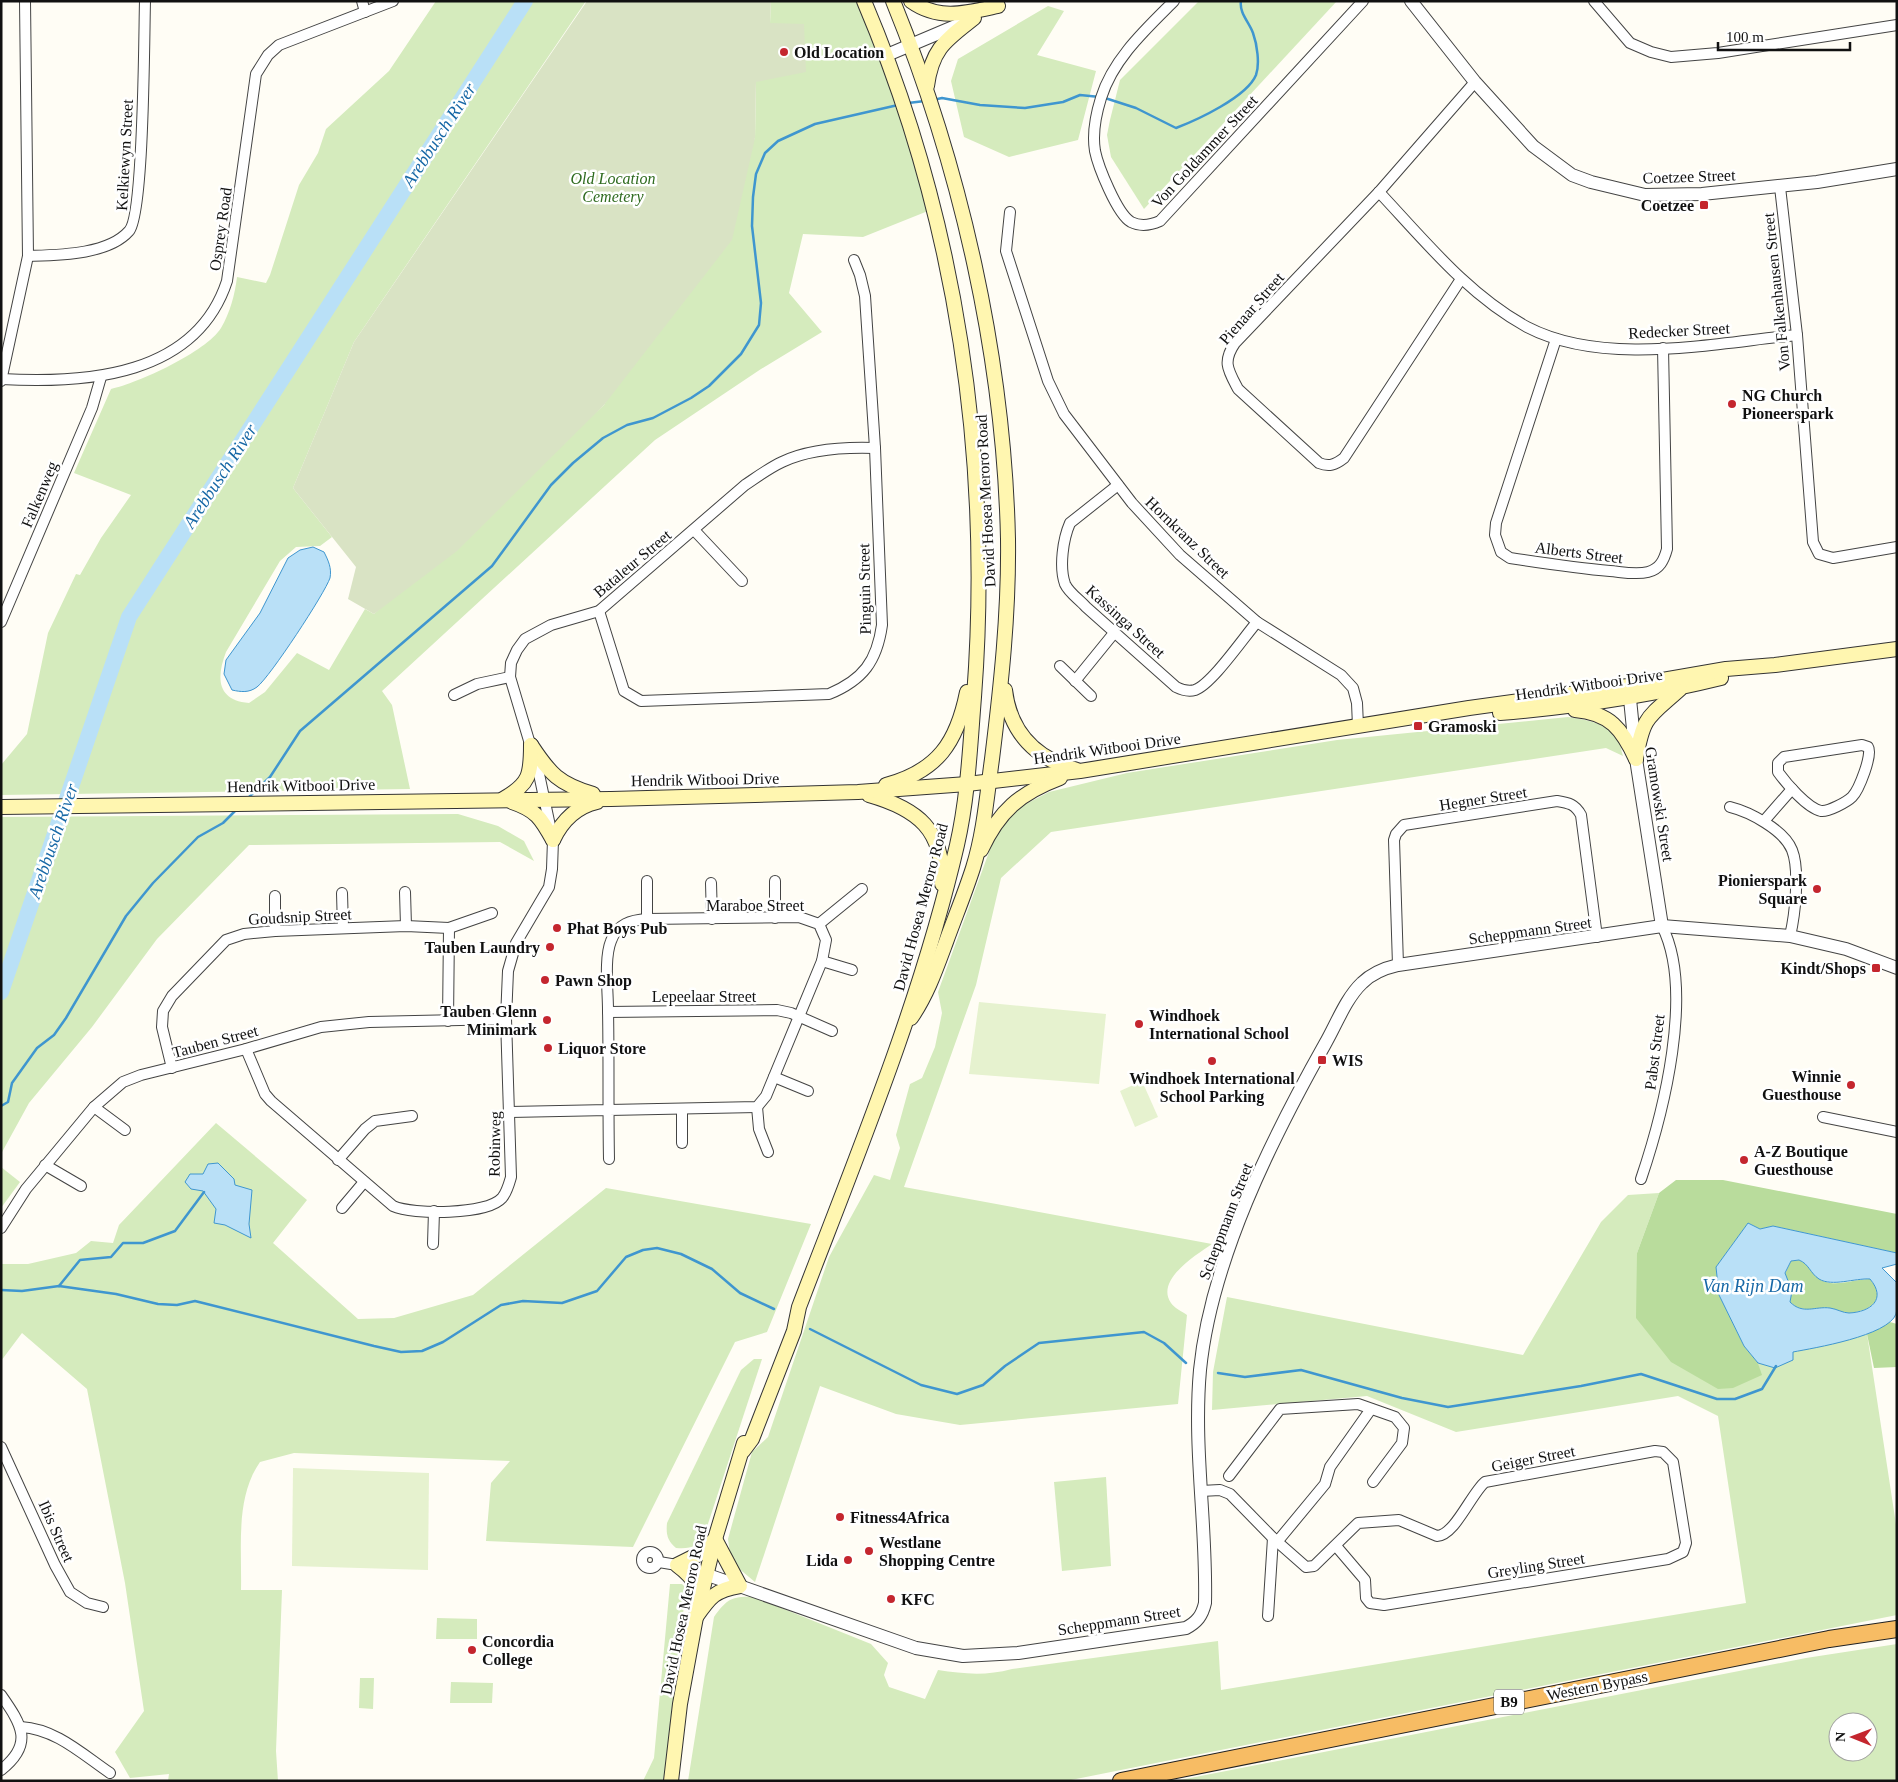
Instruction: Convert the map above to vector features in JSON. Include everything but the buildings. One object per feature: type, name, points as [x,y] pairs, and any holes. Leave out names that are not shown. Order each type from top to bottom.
[{"type":"highway","name":"Western Bypass","points":[[1121,1781],[1829,1638],[1897,1629]]},
{"type":"main road","name":"David Hosea Meroro Road","points":[[671,1781],[680,1704],[705,1574],[714,1539],[743,1451],[744,1436],[780,1340],[799,1307],[905,1027],[941,908],[958,842],[967,784],[979,636],[978,537],[970,412],[954,298],[914,138],[887,55],[864,1]]},
{"type":"main road","name":"David Hosea Meroro Road","points":[[893,1],[911,45],[940,133],[964,218],[982,302],[998,405],[1008,538],[1003,675],[974,867],[923,1001],[905,1027]]},
{"type":"main road","points":[[911,1],[930,12],[939,14],[967,12],[1001,3]]},
{"type":"main road","points":[[927,90],[929,71],[937,51],[944,41],[974,18]]},
{"type":"main road","points":[[858,792],[909,777],[927,767],[940,756],[953,739],[962,718],[979,636]]},
{"type":"main road","name":"Hendrik Witbooi Drive","points":[[1405,718],[1559,708],[1726,669],[1775,665],[1897,649]]},
{"type":"main road","name":"Hendrik Witbooi Drive","points":[[1,807],[610,799],[858,792],[967,784],[1080,771],[1405,718],[1629,692],[1681,688],[1775,665]]},
{"type":"main road","points":[[1003,675],[1006,701],[1019,734],[1041,755],[1080,771]]},
{"type":"main road","points":[[1636,759],[1644,724],[1660,705],[1681,688]]},
{"type":"main road","points":[[1559,708],[1588,712],[1606,719],[1618,728],[1626,738],[1636,759]]},
{"type":"main road","points":[[532,745],[549,772],[561,782],[610,799]]},
{"type":"main road","points":[[503,800],[520,790],[527,780],[531,767],[532,745]]},
{"type":"main road","points":[[974,867],[994,826],[1014,802],[1029,792],[1080,771]]},
{"type":"main road","points":[[858,792],[904,807],[923,822],[933,836],[940,852],[942,870],[941,908]]},
{"type":"main road","points":[[553,840],[560,823],[571,814],[590,803],[610,799]]},
{"type":"main road","points":[[503,800],[531,810],[538,815],[553,840]]},
{"type":"main road","points":[[714,1539],[740,1586],[722,1589],[712,1595],[696,1617],[697,1584],[678,1565],[699,1554],[714,1539]]},
{"type":"street","points":[[2,379],[28,256],[25,1]]},
{"type":"street","name":"Kelkiewyn Street","points":[[28,256],[81,252],[114,243],[123,237],[134,225],[138,192],[145,1]]},
{"type":"street","points":[[362,1],[365,12]]},
{"type":"street","name":"Osprey Road","points":[[2,379],[60,380],[101,377],[143,365],[191,338],[204,325],[222,296],[232,259],[256,74],[261,64],[279,46],[393,1]]},
{"type":"street","name":"Von Goldammer Street","points":[[1174,1],[1130,47],[1112,72],[1101,97],[1094,134],[1099,166],[1115,199],[1129,221],[1141,225],[1152,225],[1160,221],[1363,1]]},
{"type":"street","name":"Coetzee Street","points":[[1411,1],[1475,82],[1533,146],[1572,175],[1591,182],[1645,195],[1702,194],[1780,187],[1897,169]]},
{"type":"street","points":[[1594,1],[1630,43],[1671,57],[1709,54],[1897,25]]},
{"type":"street","points":[[887,55],[974,18],[1001,3]]},
{"type":"street","name":"Pienaar Street","points":[[1461,279],[1344,458],[1336,464],[1327,466],[1318,463],[1238,389],[1227,364],[1228,353],[1379,192],[1475,82]]},
{"type":"street","name":"Von Falkenhausen Street","points":[[1780,187],[1797,335],[1813,542],[1819,554],[1833,558],[1897,547]]},
{"type":"street","name":"Redecker Street","points":[[1379,192],[1461,279],[1507,314],[1528,327],[1556,339],[1584,346],[1663,348],[1797,335]]},
{"type":"street","name":"Hornkranz Street","points":[[1010,212],[1006,251],[1048,380],[1064,414],[1118,485],[1150,524],[1174,549],[1257,622],[1341,675],[1353,688],[1358,703],[1358,726]]},
{"type":"street","name":"Pinguin Street","points":[[599,611],[624,691],[641,701],[830,694],[843,688],[860,676],[872,661],[880,644],[882,625],[875,448],[865,296],[854,260]]},
{"type":"street","name":"Alberts Street","points":[[1556,339],[1496,523],[1495,535],[1500,552],[1510,558],[1575,568],[1636,574],[1650,572],[1660,566],[1667,549],[1663,348]]},
{"type":"street","name":"Falkenweg","points":[[1,622],[92,408],[101,377]]},
{"type":"street","name":"Bataleur Street","points":[[510,676],[511,663],[516,650],[525,639],[551,625],[599,611],[745,485],[782,461],[826,450],[875,448]]},
{"type":"street","name":"Kassinga Street","points":[[1118,485],[1070,523],[1063,552],[1064,573],[1068,589],[1114,633],[1176,686],[1185,691],[1196,690],[1207,682],[1257,622]]},
{"type":"street","points":[[694,530],[742,581]]},
{"type":"street","points":[[1075,681],[1114,633]]},
{"type":"street","points":[[1060,666],[1091,696]]},
{"type":"street","points":[[454,695],[476,684],[510,676],[532,745],[544,799]]},
{"type":"street","name":"Gramowski Street","points":[[1629,692],[1636,759],[1662,926]]},
{"type":"street","points":[[1862,744],[1870,750],[1856,791],[1848,800],[1820,811],[1792,789],[1778,772],[1778,763],[1784,757],[1862,744]]},
{"type":"street","points":[[1764,822],[1792,789]]},
{"type":"street","name":"Robinweg","points":[[246,1049],[270,1102],[385,1202],[402,1210],[434,1211],[484,1208],[502,1198],[508,1190],[511,1177],[506,1019],[508,971],[512,952],[548,887],[552,869],[553,840],[544,799]]},
{"type":"street","name":"Hegner Street","points":[[1398,965],[1394,840],[1399,829],[1404,825],[1557,802],[1569,803],[1577,808],[1581,815],[1597,936]]},
{"type":"street","points":[[1730,807],[1746,811],[1764,822],[1787,842],[1795,858],[1794,908],[1790,936]]},
{"type":"street","points":[[647,881],[647,919]]},
{"type":"street","points":[[775,881],[775,918]]},
{"type":"street","points":[[711,883],[712,920]]},
{"type":"street","points":[[818,924],[862,889]]},
{"type":"street","points":[[405,892],[406,926]]},
{"type":"street","points":[[342,894],[343,928]]},
{"type":"street","points":[[275,896],[275,931]]},
{"type":"street","name":"Goudsnip Street","points":[[172,1068],[162,1027],[163,1011],[172,996],[226,940],[244,934],[275,931],[406,926],[449,928],[492,913]]},
{"type":"street","name":"Maraboe Street","points":[[608,1159],[608,951],[611,940],[626,922],[647,919],[806,918],[818,924],[826,940],[822,961],[766,1096],[757,1107]]},
{"type":"street","name":"Scheppmann Street","points":[[705,1574],[916,1648],[963,1656],[1018,1654],[1186,1628],[1198,1620],[1205,1604],[1198,1422],[1200,1370],[1209,1313],[1228,1249],[1285,1117],[1354,992],[1361,983],[1375,973],[1398,965],[1662,926],[1790,936],[1846,949],[1897,968]]},
{"type":"street","name":"Pabst Street","points":[[1641,1180],[1658,1123],[1674,1038],[1674,979],[1669,942],[1662,926]]},
{"type":"street","points":[[448,1021],[449,928]]},
{"type":"street","points":[[822,961],[852,970]]},
{"type":"street","name":"Lepeelaar Street","points":[[608,1012],[777,1010],[798,1016],[832,1031]]},
{"type":"street","name":"Tauben Street","points":[[1,1228],[26,1189],[45,1165],[94,1107],[123,1082],[305,1031],[336,1025],[506,1019]]},
{"type":"street","points":[[774,1077],[808,1092]]},
{"type":"street","points":[[94,1107],[125,1130]]},
{"type":"street","points":[[510,1112],[757,1107],[759,1129],[768,1152]]},
{"type":"street","points":[[682,1110],[682,1143]]},
{"type":"street","points":[[338,1160],[365,1128],[375,1120],[412,1116]]},
{"type":"street","points":[[1823,1116],[1897,1132]]},
{"type":"street","points":[[45,1165],[81,1186]]},
{"type":"street","points":[[342,1208],[364,1182]]},
{"type":"street","points":[[433,1244],[434,1211]]},
{"type":"street","points":[[1229,1476],[1280,1410],[1358,1404],[1395,1417],[1404,1428],[1402,1443],[1372,1482]]},
{"type":"street","points":[[1268,1616],[1275,1540],[1325,1484],[1330,1467],[1371,1409]]},
{"type":"street","name":"Ibis Street","points":[[1,1447],[55,1565],[70,1592],[88,1604],[104,1607]]},
{"type":"street","name":"Geiger Street","points":[[1201,1491],[1220,1490],[1230,1494],[1275,1540],[1306,1567],[1310,1568],[1336,1546],[1355,1526],[1363,1522],[1399,1520],[1437,1536],[1442,1535],[1452,1526],[1481,1486],[1492,1480],[1655,1451],[1663,1452],[1673,1462]]},
{"type":"street","name":"Greyling Street","points":[[1336,1546],[1362,1576],[1366,1598],[1370,1603],[1376,1605],[1392,1605],[1668,1558],[1683,1552],[1686,1543],[1673,1462]]},
{"type":"street","points":[[659,1562],[678,1565],[705,1574]]},
{"type":"street","points":[[1,1695],[22,1727],[22,1743],[14,1760],[1,1770]]},
{"type":"street","points":[[22,1727],[43,1730],[55,1735],[110,1774]]},
{"type":"green space","points":[[436,1],[586,1],[354,342],[293,488],[332,537],[320,546],[296,547],[280,561],[226,652],[220,679],[225,692],[238,701],[249,703],[265,692],[297,653],[329,670],[365,609],[374,614],[604,405],[755,138],[756,82],[770,23],[771,1],[864,1],[933,209],[863,237],[803,234],[789,293],[822,332],[761,369],[655,440],[382,691],[392,705],[410,789],[1,795],[1,765],[27,734],[48,633],[76,574],[80,575],[101,538],[131,495],[74,473],[111,389],[123,386],[170,365],[201,347],[213,337],[221,328],[227,316],[237,277],[266,283],[299,185],[318,153],[326,129],[389,71]]},
{"type":"green space","name":"Old Location Cemetery","points":[[587,1],[771,1],[770,23],[804,24],[806,72],[756,82],[755,138],[732,240],[604,405],[457,551],[374,614],[348,599],[356,567],[293,488],[354,342]]},
{"type":"green space","points":[[1199,1],[1337,1],[1144,209],[1111,157],[1107,135],[1120,80]]},
{"type":"green space","points":[[1048,6],[1064,11],[1037,55],[1096,71],[1078,140],[1009,157],[964,137],[951,81],[958,59]]},
{"type":"green space","points":[[1568,717],[1589,721],[1610,730],[1619,740],[1623,756],[1606,748],[1051,832],[1001,878],[976,985],[904,1187],[1212,1244],[1188,1261],[1173,1277],[1168,1286],[1171,1303],[1187,1315],[1178,1404],[960,1425],[896,1414],[820,1386],[755,1582],[737,1567],[730,1554],[728,1539],[752,1452],[768,1437],[829,1257],[874,1175],[890,1180],[900,1148],[896,1135],[910,1084],[922,1078],[935,1047],[942,1013],[938,992],[993,841],[1004,823],[1022,806],[1049,792],[1127,773],[1337,740]]},
{"type":"green space","points":[[458,814],[498,826],[524,841],[534,861],[500,842],[249,845],[157,939],[92,1027],[29,1103],[1,1154],[1,817]]},
{"type":"green space","points":[[979,1002],[1106,1014],[1099,1084],[969,1074]]},
{"type":"green space","points":[[1142,1081],[1158,1117],[1135,1127],[1120,1091]]},
{"type":"green space","points":[[216,1123],[307,1200],[273,1243],[358,1319],[394,1318],[473,1295],[606,1188],[811,1224],[767,1332],[735,1342],[633,1547],[486,1541],[491,1483],[510,1461],[294,1453],[260,1462],[252,1476],[243,1507],[241,1590],[282,1590],[276,1751],[278,1781],[168,1781],[169,1774],[130,1778],[115,1752],[144,1711],[125,1583],[87,1389],[22,1333],[1,1361],[1,1264],[28,1264],[76,1253],[91,1241],[113,1243],[119,1225]]},
{"type":"green space","points":[[1,1167],[20,1182],[1,1208]]},
{"type":"green space","points":[[1676,1180],[1723,1180],[1897,1214],[1897,1253],[1773,1226],[1760,1229],[1748,1223],[1716,1267],[1719,1295],[1744,1346],[1758,1363],[1762,1375],[1733,1388],[1718,1389],[1671,1362],[1636,1318],[1637,1253],[1659,1193]]},
{"type":"green space","points":[[1659,1193],[1637,1253],[1761,1375],[1758,1363],[1775,1368],[1792,1352],[1867,1334],[1897,1531],[1897,1615],[1066,1781],[688,1781],[714,1617],[727,1602],[740,1597],[754,1597],[871,1644],[888,1663],[884,1675],[889,1687],[925,1699],[938,1670],[993,1673],[1218,1641],[1221,1690],[1746,1603],[1718,1416],[1678,1396],[1456,1432],[1367,1396],[1212,1410],[1213,1372],[1227,1297],[1523,1355],[1601,1222],[1628,1195]]},
{"type":"green space","points":[[1799,1260],[1818,1278],[1826,1282],[1836,1283],[1870,1279],[1875,1286],[1877,1298],[1870,1307],[1849,1313],[1830,1308],[1804,1309],[1795,1306],[1790,1302],[1792,1291],[1785,1274],[1791,1261]]},
{"type":"green space","points":[[1890,1322],[1897,1324],[1897,1367],[1874,1368],[1867,1334]]},
{"type":"green space","points":[[754,1359],[762,1359],[705,1533],[694,1546],[676,1548],[668,1537],[667,1523],[741,1370]]},
{"type":"green space","points":[[293,1468],[429,1473],[428,1570],[292,1566]]},
{"type":"green space","points":[[1106,1477],[1111,1566],[1062,1571],[1054,1482]]},
{"type":"green space","points":[[670,1584],[682,1584],[686,1588],[664,1776],[663,1781],[643,1781],[654,1758]]},
{"type":"green space","points":[[437,1618],[477,1619],[477,1639],[436,1639]]},
{"type":"green space","points":[[1897,1644],[1897,1781],[1175,1781],[1806,1658]]},
{"type":"green space","points":[[360,1678],[374,1678],[373,1709],[359,1708]]},
{"type":"green space","points":[[451,1682],[493,1683],[492,1703],[450,1703]]},
{"type":"water","points":[[313,547],[324,552],[329,564],[330,578],[326,587],[264,680],[257,687],[248,691],[232,690],[224,674],[226,660],[260,613],[288,558],[300,550]]},
{"type":"water","points":[[218,1163],[234,1179],[235,1185],[252,1190],[249,1224],[251,1238],[225,1225],[214,1223],[216,1209],[203,1191],[191,1189],[185,1182],[190,1174],[203,1174],[208,1164]]},
{"type":"water","name":"Van Rijn Dam","points":[[1748,1223],[1760,1229],[1773,1226],[1897,1253],[1897,1264],[1882,1268],[1897,1283],[1896,1314],[1890,1322],[1865,1335],[1793,1352],[1793,1360],[1775,1368],[1758,1363],[1744,1346],[1719,1295],[1716,1267]],"holes":[[[1799,1260],[1816,1277],[1824,1281],[1837,1282],[1870,1279],[1875,1286],[1877,1298],[1870,1307],[1849,1313],[1830,1308],[1804,1309],[1795,1306],[1790,1302],[1792,1291],[1785,1273],[1791,1261]]]},
{"type":"waterway","name":"Arebbusch River","points":[[1,992],[129,617],[525,1]]},
{"type":"waterway","points":[[1105,98],[1136,108],[1176,128],[1208,114],[1232,99],[1251,83],[1256,75],[1258,65],[1258,54],[1254,38],[1243,13],[1241,1]]},
{"type":"waterway","points":[[933,100],[942,98],[980,105],[1025,108],[1063,102],[1080,95],[1100,97]]},
{"type":"waterway","points":[[908,103],[925,101]]},
{"type":"waterway","points":[[248,798],[270,777],[300,731],[492,566],[551,485],[573,463],[603,438],[627,425],[653,418],[691,398],[709,386],[741,354],[759,325],[761,303],[752,226],[753,197],[756,174],[765,153],[778,141],[815,124],[898,105]]},
{"type":"waterway","points":[[1,1106],[8,1102],[12,1083],[37,1048],[54,1035],[66,1018],[126,916],[153,883],[198,837],[223,823],[237,809]]},
{"type":"waterway","points":[[59,1286],[80,1260],[111,1257],[123,1243],[143,1243],[175,1231],[204,1192]]},
{"type":"waterway","points":[[1,1290],[22,1291],[59,1286],[116,1294],[158,1304],[177,1305],[195,1301],[401,1352],[422,1351],[443,1342],[501,1305],[523,1301],[562,1303],[597,1291],[626,1257],[643,1250],[657,1248],[681,1254],[712,1269],[740,1293],[774,1309]]},
{"type":"waterway","points":[[810,1329],[921,1385],[957,1394],[983,1385],[1005,1366],[1039,1343],[1144,1332],[1164,1343],[1186,1363]]},
{"type":"waterway","points":[[1218,1373],[1245,1377],[1301,1370],[1402,1398],[1448,1407],[1581,1386],[1641,1374],[1717,1399],[1735,1399],[1762,1389],[1776,1366]]},
{"type":"place","name":"Old Location","points":[[784,52]]},
{"type":"place","name":"Coetzee","points":[[1704,205]]},
{"type":"place","name":"NG Church Pioneerspark","points":[[1732,404]]},
{"type":"place","name":"Gramoski","points":[[1418,726]]},
{"type":"place","name":"Pionierspark Square","points":[[1817,889]]},
{"type":"place","name":"Phat Boys Pub","points":[[557,928]]},
{"type":"place","name":"Tauben Laundry","points":[[550,947]]},
{"type":"place","name":"Kindt/Shops","points":[[1876,968]]},
{"type":"place","name":"Pawn Shop","points":[[545,980]]},
{"type":"place","name":"Tauben Glenn Minimark","points":[[547,1020]]},
{"type":"place","name":"Windhoek International School","points":[[1139,1024]]},
{"type":"place","name":"Liquor Store","points":[[548,1048]]},
{"type":"place","name":"WIS","points":[[1322,1060]]},
{"type":"place","name":"Windhoek International School Parking","points":[[1212,1061]]},
{"type":"place","name":"Winnie Guesthouse","points":[[1851,1085]]},
{"type":"place","name":"A-Z Boutique Guesthouse","points":[[1744,1160]]},
{"type":"place","name":"Fitness4Africa","points":[[840,1517]]},
{"type":"place","name":"Westlane Shopping Centre","points":[[869,1551]]},
{"type":"place","name":"Lida","points":[[848,1560]]},
{"type":"place","name":"KFC","points":[[891,1599]]},
{"type":"place","name":"Concordia College","points":[[472,1650]]}]
